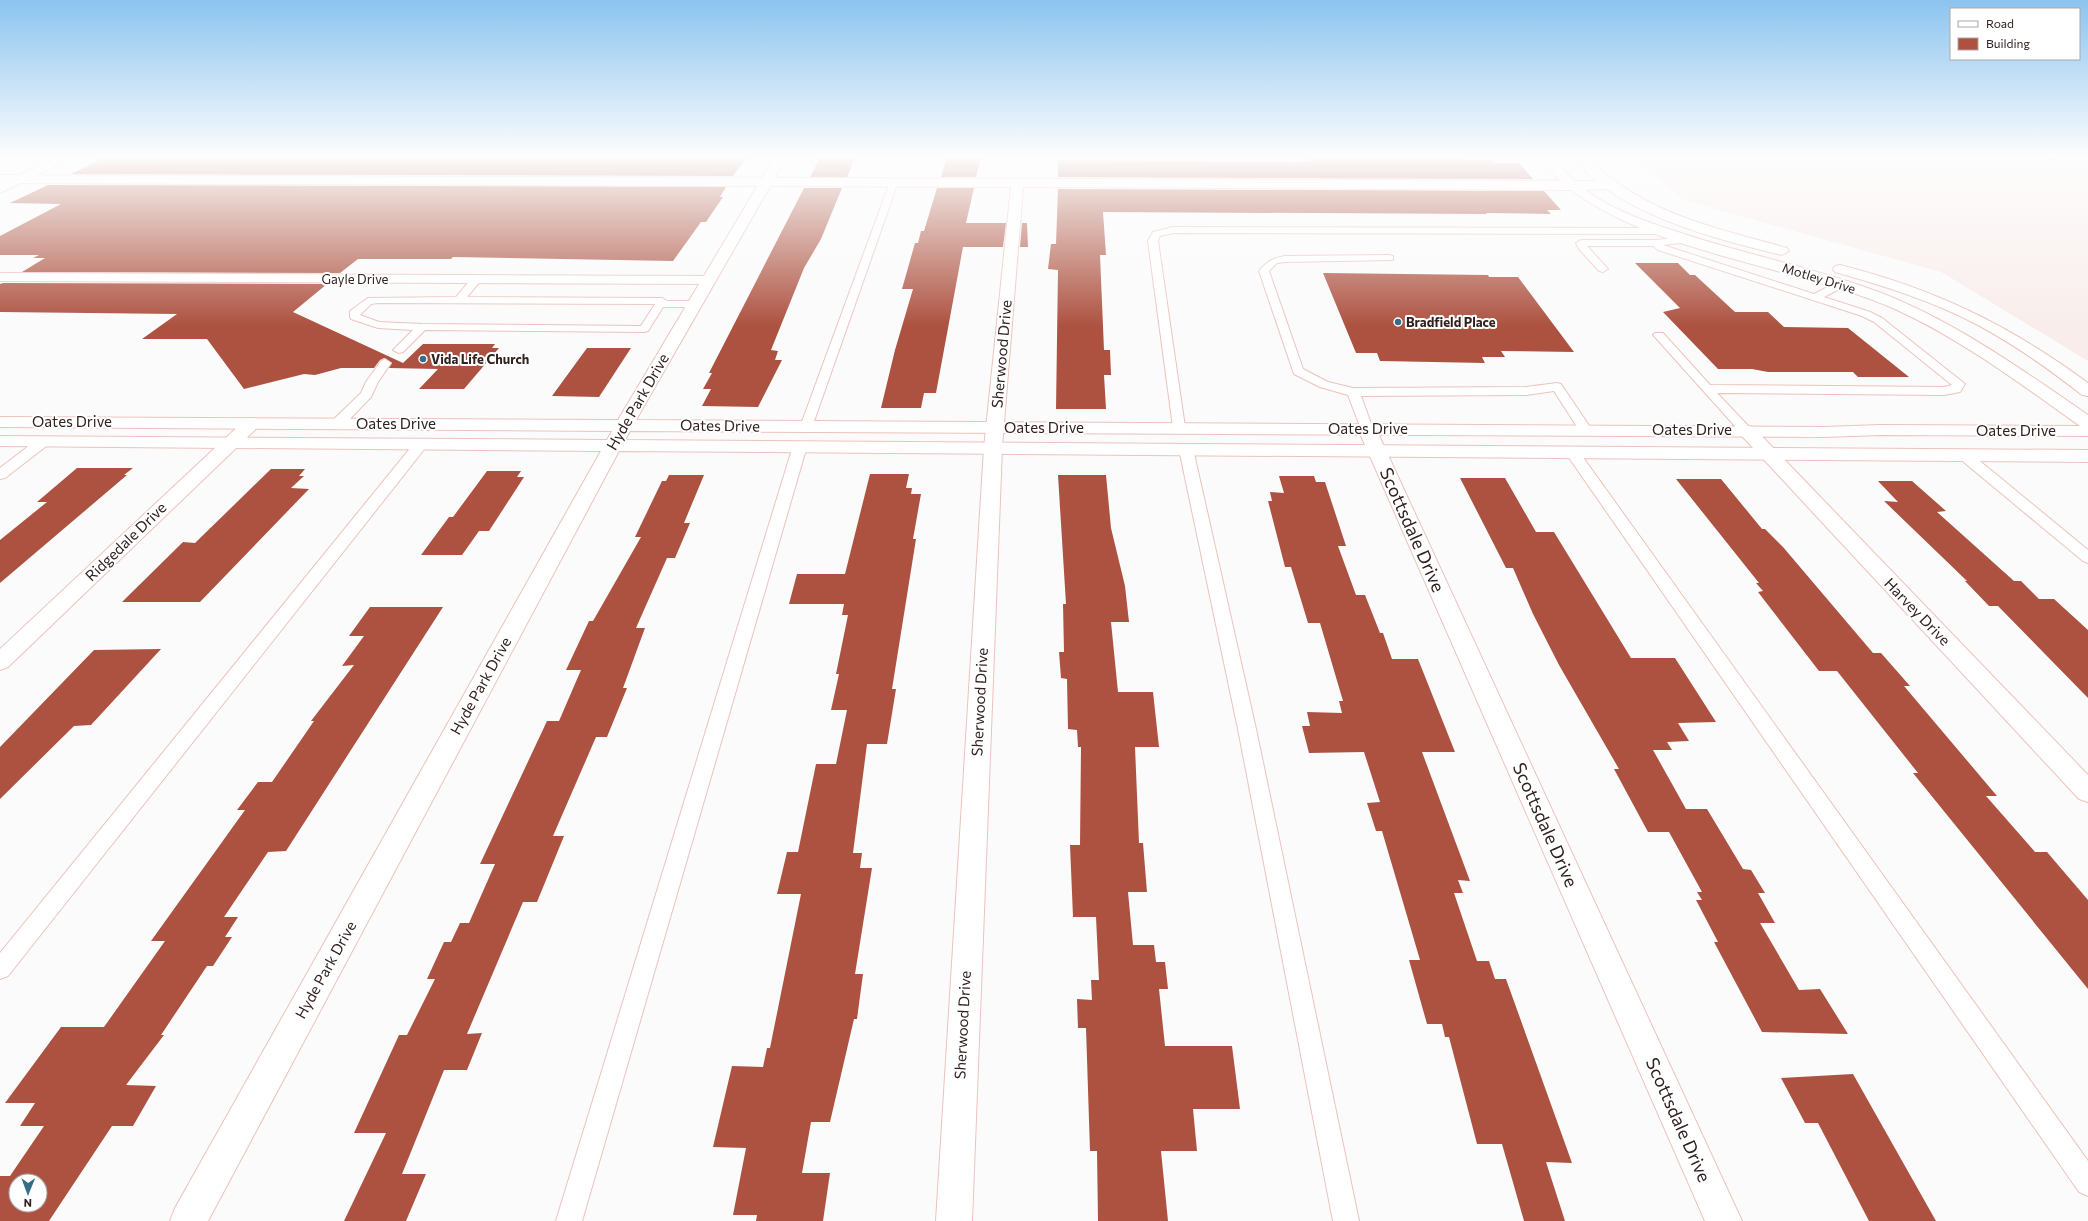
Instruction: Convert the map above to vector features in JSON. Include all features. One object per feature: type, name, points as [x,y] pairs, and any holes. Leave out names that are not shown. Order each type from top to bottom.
[{"type":"street","name":"Hyde Park Drive","points":[[188,1221],[618,435],[749,212]]},
{"type":"street","name":"Sherwood Drive","points":[[954,1221],[994,438],[1014,212]]},
{"type":"street","name":"Motley Drive","points":[[1614,212],[1686,240],[1842,284],[1871,294],[1926,318],[1968,341],[2088,423]]},
{"type":"street","name":"Motley Drive","points":[[1660,212],[1714,232],[1798,256]]},
{"type":"street","points":[[1686,240],[1714,232]]},
{"type":"street","name":"Motley Drive","points":[[1827,264],[1906,289],[1953,308],[2007,335],[2043,357],[2088,391]]},
{"type":"street","name":"Gayle Drive","points":[[0,277],[709,280]]},
{"type":"street","name":"Oates Drive","points":[[0,422],[338,423],[618,435],[800,446],[994,438],[1179,427],[1572,452],[2088,456]]},
{"type":"street","name":"Ridgedale Drive","points":[[0,662],[252,423]]},
{"type":"street","name":"Oates Drive","points":[[0,441],[422,444],[806,427],[1186,449],[1586,430],[2088,431]]},
{"type":"street","name":"Harvey Drive","points":[[1747,431],[2088,792]]},
{"type":"street","name":"Scottsdale Drive","points":[[1372,440],[1724,1221]]},
{"type":"lane","points":[[806,427],[883,212]]},
{"type":"lane","points":[[1179,427],[1153,242],[1156,234],[1173,230],[1662,231]]},
{"type":"lane","points":[[1603,270],[1582,247],[1581,243],[1655,243],[1686,240]]},
{"type":"lane","points":[[1655,243],[1661,248],[1866,314],[1878,320],[1959,384],[1956,389],[1944,391],[1707,389]]},
{"type":"lane","points":[[1389,258],[1285,259],[1268,265],[1264,271],[1298,371],[1309,379],[1328,387],[1353,392],[1526,391],[1557,387],[1586,430]]},
{"type":"lane","points":[[459,300],[477,279]]},
{"type":"lane","points":[[1814,298],[1842,284]]},
{"type":"lane","points":[[368,301],[662,301],[660,304],[644,329],[422,327],[378,325],[356,317],[354,314],[368,301]]},
{"type":"lane","points":[[660,304],[695,304]]},
{"type":"lane","points":[[399,350],[422,327]]},
{"type":"lane","points":[[1659,335],[1747,431]]},
{"type":"lane","points":[[338,423],[367,394],[372,382],[385,363]]},
{"type":"lane","points":[[1353,392],[1372,440]]},
{"type":"lane","points":[[0,475],[44,441]]},
{"type":"lane","points":[[0,969],[422,444]]},
{"type":"lane","points":[[569,1221],[800,446]]},
{"type":"lane","points":[[1186,449],[1247,729],[1346,1221]]},
{"type":"lane","points":[[1572,452],[2088,1183]]},
{"type":"lane","points":[[1965,456],[2088,558]]},
{"type":"shaded area","points":[[1726,212],[2088,212],[2088,361],[1941,272]]},
{"type":"building","points":[[46,212],[713,212],[706,222],[701,222],[673,261],[453,257],[451,259],[358,259],[340,273],[22,272],[45,258],[33,258],[39,255],[0,255],[0,236]]},
{"type":"building","points":[[792,212],[832,212],[821,239],[804,268],[771,350],[778,351],[775,360],[782,360],[758,407],[702,406],[711,389],[703,389],[712,373],[709,373]]},
{"type":"building","points":[[930,212],[969,212],[966,223],[1006,223],[1003,247],[963,247],[936,393],[924,393],[921,408],[881,408],[895,350],[913,289],[902,289],[915,243],[918,243],[921,231],[924,231]]},
{"type":"building","points":[[1057,212],[1549,212],[1551,214],[1103,212],[1106,255],[1100,255],[1104,350],[1110,350],[1111,375],[1104,375],[1106,409],[1056,409],[1058,270],[1048,269],[1051,244],[1056,244]]},
{"type":"building","points":[[1022,223],[1027,223],[1028,247],[1020,247]]},
{"type":"building","points":[[1635,263],[1678,263],[1690,275],[1695,275],[1735,312],[1768,312],[1784,327],[1848,328],[1909,377],[1858,377],[1853,372],[1768,372],[1752,369],[1718,369],[1663,312],[1680,308]]},
{"type":"building","name":"Bradfield Place","points":[[1323,273],[1488,275],[1489,277],[1518,277],[1574,352],[1501,351],[1505,357],[1482,357],[1485,363],[1380,361],[1377,353],[1356,353]]},
{"type":"building","points":[[0,284],[327,284],[293,312],[403,363],[423,344],[495,344],[492,348],[499,348],[464,389],[419,389],[438,369],[389,368],[392,363],[384,358],[380,360],[374,368],[341,368],[315,375],[304,374],[244,389],[207,339],[142,339],[177,314],[0,312]]},
{"type":"building","points":[[587,348],[631,348],[599,397],[552,396]]},
{"type":"building","points":[[77,468],[133,468],[124,475],[127,475],[0,583],[0,540],[47,502],[37,502]]},
{"type":"building","points":[[271,469],[305,469],[299,476],[304,476],[291,488],[309,489],[200,602],[122,602],[183,542],[195,543]]},
{"type":"building","points":[[487,471],[521,471],[517,477],[524,477],[489,531],[479,531],[462,555],[421,555],[449,517],[453,517]]},
{"type":"building","points":[[870,474],[909,474],[906,488],[912,488],[911,494],[921,494],[913,539],[916,539],[892,689],[896,689],[887,744],[867,744],[853,853],[862,853],[860,868],[872,868],[855,974],[863,974],[857,1019],[854,1019],[830,1122],[811,1122],[802,1173],[830,1173],[823,1221],[756,1221],[757,1215],[733,1215],[746,1148],[713,1147],[732,1066],[763,1067],[767,1048],[770,1048],[801,894],[777,894],[787,852],[798,852],[816,764],[836,764],[847,710],[831,710],[839,674],[836,674],[848,615],[842,615],[844,604],[789,604],[797,574],[845,574]]},
{"type":"building","points":[[669,475],[704,475],[684,523],[690,523],[675,558],[667,558],[636,628],[645,628],[623,688],[627,688],[607,737],[596,737],[553,836],[564,836],[537,902],[523,902],[467,1034],[482,1033],[467,1070],[444,1070],[402,1174],[426,1174],[406,1221],[344,1221],[386,1133],[354,1133],[399,1035],[407,1035],[435,979],[427,979],[444,942],[451,942],[460,923],[469,923],[495,864],[480,864],[547,721],[559,721],[581,670],[566,670],[589,621],[593,621],[641,537],[635,537],[662,481],[666,481]]},
{"type":"building","points":[[1058,475],[1106,475],[1111,528],[1125,586],[1129,622],[1111,622],[1118,692],[1153,692],[1159,747],[1135,747],[1139,843],[1143,843],[1147,892],[1128,892],[1133,945],[1154,945],[1156,962],[1165,962],[1168,989],[1159,989],[1165,1046],[1232,1046],[1240,1109],[1193,1109],[1197,1151],[1161,1151],[1168,1221],[1098,1221],[1097,1151],[1090,1151],[1086,1028],[1078,1028],[1077,999],[1092,1000],[1091,980],[1099,980],[1096,917],[1073,917],[1070,845],[1080,845],[1081,747],[1078,747],[1077,730],[1068,729],[1067,679],[1061,678],[1059,652],[1064,652],[1063,604],[1066,604]]},
{"type":"building","points":[[1279,476],[1314,476],[1316,482],[1325,482],[1346,546],[1338,546],[1356,595],[1365,595],[1380,633],[1383,633],[1392,659],[1418,659],[1455,752],[1422,752],[1470,881],[1458,880],[1463,893],[1454,893],[1477,961],[1489,961],[1495,979],[1506,979],[1572,1163],[1546,1162],[1565,1221],[1524,1221],[1502,1144],[1477,1144],[1449,1037],[1445,1037],[1442,1024],[1427,1024],[1409,960],[1420,960],[1382,831],[1376,831],[1367,803],[1380,802],[1364,752],[1309,753],[1302,726],[1310,726],[1307,712],[1342,713],[1339,701],[1343,701],[1320,623],[1308,623],[1291,567],[1285,567],[1268,501],[1272,501],[1270,492],[1284,493]]},
{"type":"building","points":[[1460,478],[1505,478],[1536,532],[1554,532],[1631,658],[1675,658],[1716,722],[1678,723],[1689,741],[1667,742],[1672,750],[1653,750],[1686,809],[1707,809],[1743,869],[1751,870],[1765,893],[1758,893],[1775,923],[1760,923],[1799,990],[1820,989],[1848,1034],[1762,1032],[1714,942],[1718,942],[1696,900],[1702,900],[1697,892],[1702,892],[1669,832],[1648,832],[1614,769],[1619,769],[1559,665],[1533,614],[1513,568],[1506,568]]},
{"type":"building","points":[[1676,479],[1721,479],[1762,529],[1765,529],[1783,547],[1873,653],[1881,653],[1910,686],[1904,686],[1997,796],[1986,796],[2035,852],[2047,852],[2088,900],[2088,989],[1913,773],[1918,773],[1837,671],[1819,671],[1758,592],[1763,591],[1756,583],[1759,583]]},
{"type":"building","points":[[1878,481],[1912,481],[1946,511],[1937,512],[2014,581],[2021,581],[2039,599],[2054,599],[2088,630],[2088,698],[1998,606],[1989,606],[1965,581],[1967,581],[1884,501],[1898,502]]},
{"type":"building","points":[[370,607],[443,607],[286,851],[268,852],[224,917],[238,917],[225,937],[232,937],[213,966],[207,966],[161,1035],[164,1035],[126,1085],[156,1086],[133,1126],[112,1126],[49,1221],[0,1221],[0,1176],[8,1176],[8,1213],[48,1213],[48,1173],[12,1173],[44,1126],[20,1126],[35,1103],[5,1103],[61,1027],[104,1027],[165,941],[151,941],[245,810],[237,810],[258,782],[272,782],[314,721],[311,721],[354,665],[342,666],[364,636],[349,636]]},
{"type":"building","points":[[161,649],[91,725],[74,726],[0,799],[0,747],[94,650]]},
{"type":"building","points":[[1853,1074],[1936,1221],[1869,1221],[1818,1123],[1805,1123],[1781,1078]]},
{"type":"place","name":"Bradfield Place","points":[[1398,322]]},
{"type":"place","name":"Vida Life Church","points":[[423,359]]}]
